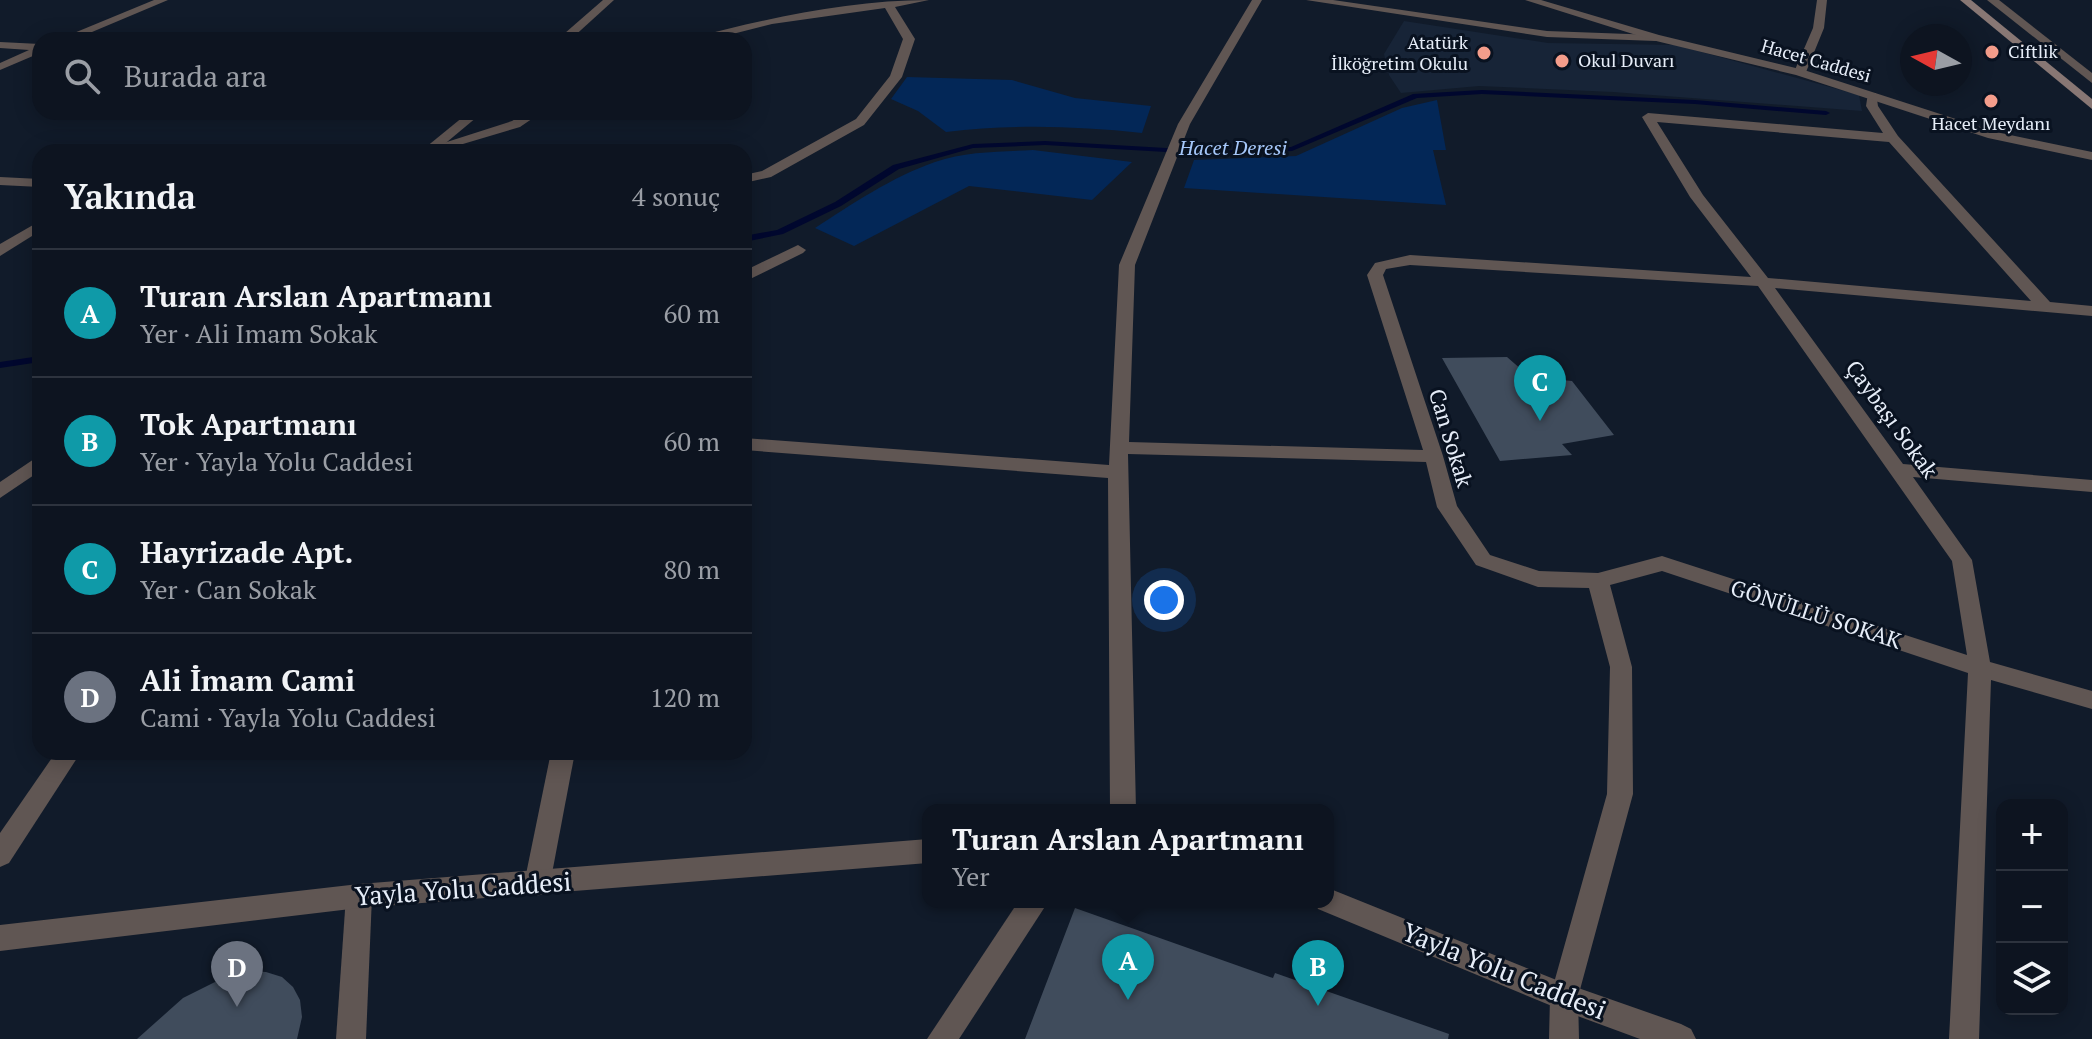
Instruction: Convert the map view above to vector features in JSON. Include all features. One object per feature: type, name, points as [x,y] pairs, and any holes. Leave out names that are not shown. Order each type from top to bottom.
[{"type":"main road","points":[[1965,0],[2092,105]]},
{"type":"street","points":[[83,32],[163,0]]},
{"type":"street","points":[[572,32],[609,0]]},
{"type":"street","points":[[727,32],[772,21],[924,0]]},
{"type":"street","points":[[1123,804],[1118,472],[1127,265],[1184,124],[1257,0]]},
{"type":"street","points":[[1311,0],[1547,34],[1656,38]]},
{"type":"street","name":"Hacet Caddesi","points":[[1530,0],[1656,38],[1800,72],[1993,135],[2092,156]]},
{"type":"street","points":[[1800,72],[1823,14],[1822,0]]},
{"type":"street","points":[[1992,0],[2092,79]]},
{"type":"street","points":[[752,177],[766,174],[860,122],[896,77],[909,39],[888,4]]},
{"type":"street","points":[[0,45],[32,47]]},
{"type":"street","points":[[0,67],[32,52]]},
{"type":"street","points":[[1872,96],[1872,106],[1893,138],[2045,307]]},
{"type":"street","name":"Çaybaşı Sokak","points":[[1893,138],[1648,117],[1697,197],[1763,282],[1962,560],[1980,668],[1964,1039]]},
{"type":"street","points":[[437,144],[467,120]]},
{"type":"street","points":[[449,144],[523,120]]},
{"type":"street","points":[[0,181],[32,183]]},
{"type":"street","points":[[0,251],[32,230]]},
{"type":"street","points":[[752,273],[798,250]]},
{"type":"street","name":"Can Sokak","points":[[1538,579],[1483,560],[1447,507],[1434,456],[1375,275],[1380,266],[1410,260],[1763,282]]},
{"type":"street","points":[[1763,282],[2092,311]]},
{"type":"street","points":[[752,445],[1118,472]]},
{"type":"street","points":[[1119,448],[1434,456]]},
{"type":"street","points":[[0,492],[32,467]]},
{"type":"street","points":[[1900,470],[2092,486]]},
{"type":"street","name":"GÖNÜLLÜ SOKAK","points":[[1538,579],[1598,581],[1662,563],[1980,668],[2092,700]]},
{"type":"street","points":[[1564,1039],[1564,997],[1620,794],[1621,667],[1598,581]]},
{"type":"street","points":[[0,855],[64,760]]},
{"type":"street","points":[[537,884],[561,760]]},
{"type":"street","name":"Yayla Yolu Caddesi","points":[[0,938],[359,896],[922,852]]},
{"type":"street","points":[[351,1039],[359,896]]},
{"type":"street","name":"Yayla Yolu Caddesi","points":[[1334,902],[1564,997],[1681,1039]]},
{"type":"street","points":[[942,1039],[1030,908]]},
{"type":"shaded area","name":"Okul Duvarı","points":[[1404,21],[1548,43],[1676,45],[1859,95],[1862,111],[1613,92],[1479,86],[1401,93],[1389,75],[1384,54]]},
{"type":"shaded area","points":[[907,77],[1012,80],[1075,98],[1151,106],[1142,133],[1044,127],[946,132],[918,111],[891,99]]},
{"type":"shaded area","points":[[1437,100],[1446,150],[1433,150],[1446,205],[1184,188],[1194,160],[1296,156],[1402,108]]},
{"type":"shaded area","points":[[1033,150],[1132,162],[1092,200],[969,186],[854,246],[815,228],[888,183],[935,162],[971,154]]},
{"type":"building","points":[[1507,357],[1530,377],[1572,381],[1614,435],[1562,444],[1572,455],[1500,461],[1442,358]]},
{"type":"building","points":[[1075,908],[1273,978],[1275,973],[1449,1034],[1448,1039],[1025,1039]]},
{"type":"building","points":[[247,971],[282,977],[293,987],[300,1000],[302,1017],[297,1039],[137,1039],[183,998],[227,976]]},
{"type":"waterway","name":"Hacet Deresi","points":[[752,237],[780,232],[838,204],[896,167],[973,146],[1045,143],[1218,153],[1292,149],[1416,96],[1482,92],[1695,102],[1826,113]]},
{"type":"waterway","name":"Hacet Deresi","points":[[0,365],[32,360]]},
{"type":"place","name":"Ciftlik","points":[[1992,52]]},
{"type":"place","name":"Atatürk İlköğretim Okulu","points":[[1484,53]]},
{"type":"place","name":"Okul Duvarı","points":[[1562,61]]},
{"type":"place","name":"Hacet Meydanı","points":[[1991,101]]},
{"type":"place","name":"Hayrizade Apt.","points":[[1540,421]]},
{"type":"place","name":"Turan Arslan Apartmanı","points":[[1128,1000]]},
{"type":"place","name":"Tok Apartmanı","points":[[1318,1006]]},
{"type":"place","name":"Ali İmam Cami","points":[[237,1007]]}]
